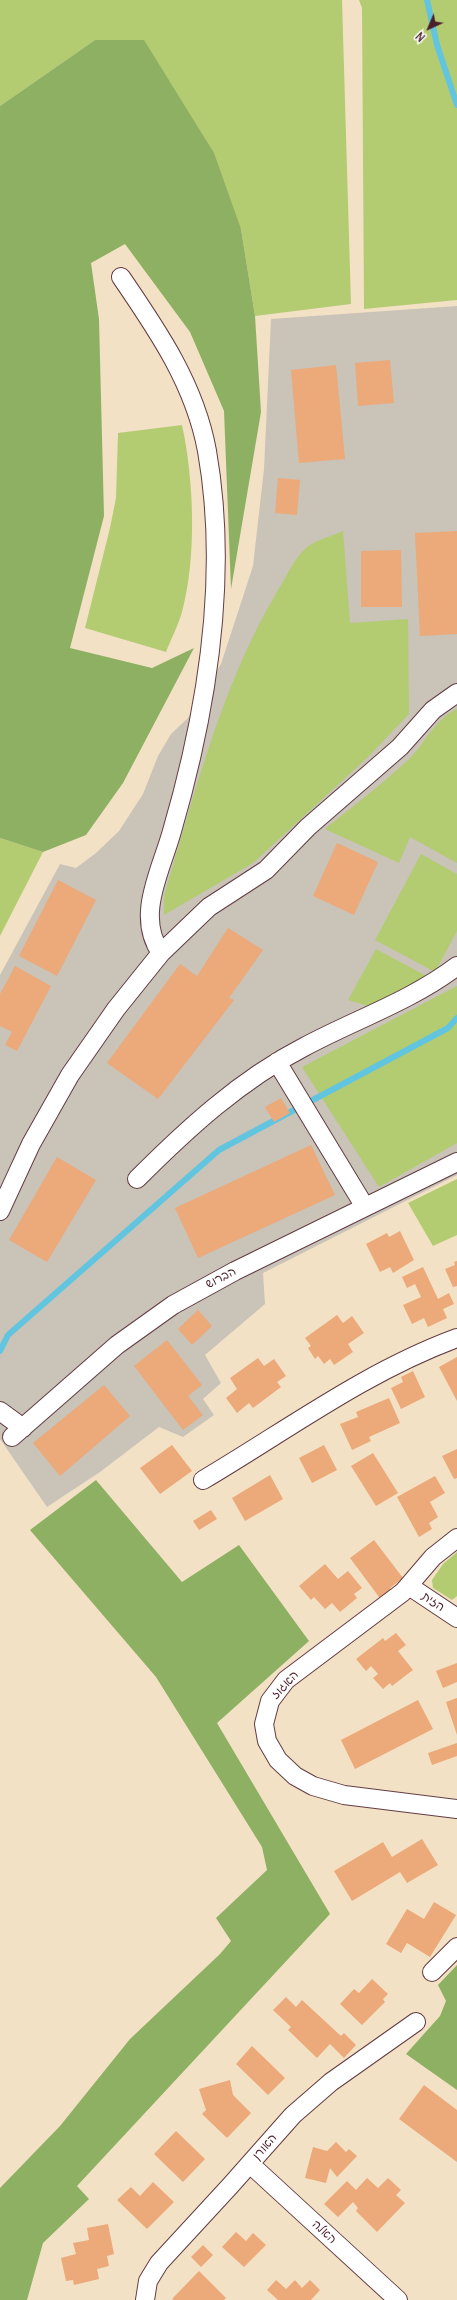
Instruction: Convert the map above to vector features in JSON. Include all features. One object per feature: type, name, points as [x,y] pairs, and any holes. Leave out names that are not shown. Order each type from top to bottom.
[{"type":"street","points":[[121,277],[162,339],[186,384],[206,450],[213,507],[214,590],[202,699],[181,800],[149,909],[150,931],[161,953]]},
{"type":"street","points":[[0,1211],[31,1144],[70,1075],[116,1009],[161,953],[209,906],[266,870],[308,827],[400,747],[433,710],[457,694]]},
{"type":"street","points":[[137,1178],[209,1112],[277,1062],[418,990],[457,966]]},
{"type":"street","points":[[277,1062],[365,1207]]},
{"type":"street","name":"הברוש","points":[[0,1411],[17,1433],[118,1344],[173,1305],[235,1271],[457,1162]]},
{"type":"street","points":[[203,1480],[356,1386],[402,1362],[457,1338]]},
{"type":"street","name":"האגוז","points":[[457,1538],[433,1556],[409,1586],[286,1680],[274,1693],[267,1708],[265,1732],[271,1748],[286,1768],[304,1782],[313,1786],[344,1795],[457,1809]]},
{"type":"street","name":"הזית","points":[[409,1586],[457,1618]]},
{"type":"street","points":[[432,1972],[457,1947]]},
{"type":"street","name":"האורן","points":[[145,2300],[148,2281],[159,2263],[282,2127],[309,2100],[416,2022]]},
{"type":"street","name":"האלה","points":[[250,2164],[398,2300]]},
{"type":"shaded area","points":[[457,306],[457,1175],[263,1273],[265,1304],[205,1355],[221,1383],[203,1399],[214,1415],[183,1437],[159,1427],[100,1472],[47,1507],[0,1439],[0,975],[60,864],[76,868],[96,853],[119,831],[143,794],[158,756],[171,734],[188,718],[221,664],[253,566],[264,469],[271,319]]},
{"type":"green space","points":[[0,0],[342,0],[351,304],[255,316],[241,229],[95,40],[0,106]]},
{"type":"green space","points":[[359,0],[457,0],[457,300],[364,309],[362,8]]},
{"type":"green space","points":[[95,40],[144,40],[214,153],[241,229],[255,316],[261,412],[231,589],[224,411],[190,332],[125,244],[91,263],[99,319],[104,516],[70,648],[152,668],[194,648],[123,783],[86,835],[43,852],[0,838],[0,106]]},
{"type":"green space","points":[[182,425],[189,470],[192,543],[187,590],[182,612],[166,652],[85,628],[116,498],[118,433]]},
{"type":"green space","points":[[343,531],[350,623],[408,619],[409,714],[368,757],[253,863],[164,915],[164,896],[199,778],[225,701],[258,626],[291,567],[302,551],[319,540]]},
{"type":"green space","points":[[457,709],[457,863],[410,837],[399,863],[325,829],[406,762],[442,719]]},
{"type":"green space","points":[[0,838],[43,852],[0,936]]},
{"type":"green space","points":[[421,854],[457,874],[457,931],[435,972],[375,940]]},
{"type":"green space","points":[[376,949],[430,978],[368,1006],[348,1000]]},
{"type":"green space","points":[[457,986],[457,1143],[379,1187],[302,1067]]},
{"type":"green space","points":[[457,1179],[457,1235],[433,1246],[408,1203]]},
{"type":"green space","points":[[96,1480],[182,1582],[239,1545],[309,1641],[217,1723],[330,1914],[77,2186],[89,2199],[43,2243],[27,2300],[0,2300],[0,2188],[60,2126],[130,2039],[220,1954],[231,1941],[216,1918],[267,1870],[262,1847],[156,1677],[30,1530]]},
{"type":"green space","points":[[457,1552],[457,1596],[452,1600],[433,1588],[432,1580],[443,1564]]},
{"type":"green space","points":[[457,1965],[457,2090],[406,2054],[440,2016],[446,2001],[438,1985]]},
{"type":"building","points":[[390,360],[394,403],[358,406],[355,363]]},
{"type":"building","points":[[336,365],[345,459],[299,463],[291,370]]},
{"type":"building","points":[[278,478],[300,480],[297,515],[275,513]]},
{"type":"building","points":[[457,531],[457,634],[420,636],[415,533]]},
{"type":"building","points":[[401,550],[402,607],[361,607],[361,551]]},
{"type":"building","points":[[337,843],[378,862],[354,915],[313,896]]},
{"type":"building","points":[[58,880],[96,900],[57,976],[19,956]]},
{"type":"building","points":[[228,928],[263,950],[229,998],[234,1000],[158,1099],[107,1063],[180,964],[197,976]]},
{"type":"building","points":[[15,966],[51,986],[17,1051],[5,1045],[12,1032],[0,1026],[0,994]]},
{"type":"building","points":[[281,1098],[290,1113],[274,1122],[265,1107]]},
{"type":"building","points":[[311,1145],[335,1195],[198,1258],[175,1208]]},
{"type":"building","points":[[57,1157],[96,1180],[47,1262],[9,1240]]},
{"type":"building","points":[[400,1231],[414,1260],[393,1273],[390,1267],[380,1272],[366,1244],[387,1233],[389,1237]]},
{"type":"building","points":[[457,1261],[457,1286],[453,1287],[445,1269],[455,1265],[454,1262]]},
{"type":"building","points":[[423,1267],[438,1299],[449,1293],[454,1304],[443,1309],[447,1318],[428,1327],[424,1318],[412,1324],[403,1305],[421,1297],[415,1284],[407,1288],[402,1277]]},
{"type":"building","points":[[198,1310],[212,1326],[192,1345],[178,1329]]},
{"type":"building","points":[[337,1315],[343,1323],[352,1316],[364,1333],[348,1344],[353,1352],[334,1365],[330,1359],[324,1364],[318,1356],[315,1359],[308,1348],[311,1346],[305,1338]]},
{"type":"building","points":[[167,1340],[202,1385],[188,1396],[203,1415],[183,1430],[134,1366]]},
{"type":"building","points":[[457,1357],[457,1401],[439,1367]]},
{"type":"building","points":[[258,1358],[264,1366],[274,1359],[286,1376],[277,1382],[281,1387],[253,1408],[249,1403],[237,1413],[226,1398],[237,1389],[230,1378]]},
{"type":"building","points":[[413,1371],[425,1397],[401,1409],[391,1388],[403,1382],[401,1377]]},
{"type":"building","points":[[104,1385],[130,1416],[60,1476],[33,1443]]},
{"type":"building","points":[[389,1398],[400,1423],[369,1437],[371,1441],[352,1450],[340,1424],[358,1417],[356,1412]]},
{"type":"building","points":[[172,1445],[192,1471],[160,1494],[140,1468]]},
{"type":"building","points":[[324,1445],[337,1470],[312,1483],[299,1458]]},
{"type":"building","points":[[457,1449],[457,1478],[454,1479],[442,1456]]},
{"type":"building","points":[[373,1453],[398,1493],[376,1506],[351,1466]]},
{"type":"building","points":[[270,1475],[283,1499],[245,1521],[232,1498]]},
{"type":"building","points":[[435,1476],[445,1493],[430,1502],[438,1517],[429,1523],[432,1529],[419,1537],[397,1497]]},
{"type":"building","points":[[211,1510],[217,1519],[199,1530],[193,1521]]},
{"type":"building","points":[[374,1540],[403,1578],[390,1588],[393,1592],[382,1601],[350,1558]]},
{"type":"building","points":[[325,1564],[338,1579],[348,1571],[362,1588],[354,1594],[357,1598],[340,1612],[332,1603],[325,1609],[314,1597],[311,1600],[299,1586]]},
{"type":"building","points":[[396,1633],[406,1645],[398,1651],[413,1670],[392,1686],[390,1683],[383,1689],[373,1678],[378,1674],[371,1666],[366,1671],[356,1659],[383,1638],[385,1641]]},
{"type":"building","points":[[457,1663],[457,1682],[443,1688],[436,1671]]},
{"type":"building","points":[[457,1698],[457,1735],[446,1702]]},
{"type":"building","points":[[418,1700],[433,1729],[355,1769],[341,1740]]},
{"type":"building","points":[[457,1743],[457,1756],[432,1765],[428,1753]]},
{"type":"building","points":[[422,1839],[438,1865],[407,1883],[400,1872],[352,1901],[334,1871],[383,1842],[392,1857]]},
{"type":"building","points":[[434,1902],[456,1915],[430,1957],[407,1943],[401,1953],[386,1944],[407,1909],[424,1919]]},
{"type":"building","points":[[372,1979],[388,1994],[383,1999],[385,2002],[362,2025],[340,2004],[354,1989],[359,1993]]},
{"type":"building","points":[[286,1997],[296,2007],[302,2000],[341,2036],[344,2033],[356,2045],[344,2058],[330,2044],[317,2058],[288,2030],[291,2027],[273,2010]]},
{"type":"building","points":[[252,2046],[285,2078],[268,2095],[236,2064]]},
{"type":"building","points":[[230,2080],[233,2095],[251,2113],[227,2138],[202,2114],[206,2110],[199,2089]]},
{"type":"building","points":[[424,2085],[457,2110],[457,2162],[399,2119]]},
{"type":"building","points":[[176,2131],[205,2159],[183,2182],[154,2154]]},
{"type":"building","points":[[336,2142],[346,2152],[349,2149],[357,2156],[337,2177],[330,2168],[326,2183],[305,2178],[313,2147],[327,2151]]},
{"type":"building","points":[[367,2178],[378,2188],[388,2178],[401,2190],[396,2195],[405,2203],[377,2232],[356,2211],[358,2208],[353,2202],[338,2217],[324,2204],[347,2181],[356,2190]]},
{"type":"building","points":[[153,2182],[174,2202],[147,2229],[117,2200],[131,2187],[140,2196]]},
{"type":"building","points":[[108,2224],[114,2254],[107,2256],[109,2266],[97,2269],[99,2279],[74,2285],[73,2280],[66,2281],[61,2258],[76,2254],[73,2243],[89,2240],[87,2228]]},
{"type":"building","points":[[236,2232],[246,2241],[253,2233],[266,2245],[244,2267],[222,2247]]},
{"type":"building","points":[[203,2245],[213,2255],[201,2267],[191,2257]]},
{"type":"building","points":[[199,2271],[226,2298],[224,2300],[172,2299]]},
{"type":"building","points":[[276,2280],[286,2289],[295,2280],[302,2288],[310,2280],[320,2290],[311,2300],[278,2300],[267,2290]]},
{"type":"waterway","points":[[427,0],[437,45],[457,105]]},
{"type":"waterway","points":[[0,1351],[8,1335],[219,1150],[448,1028],[457,1018]]}]
